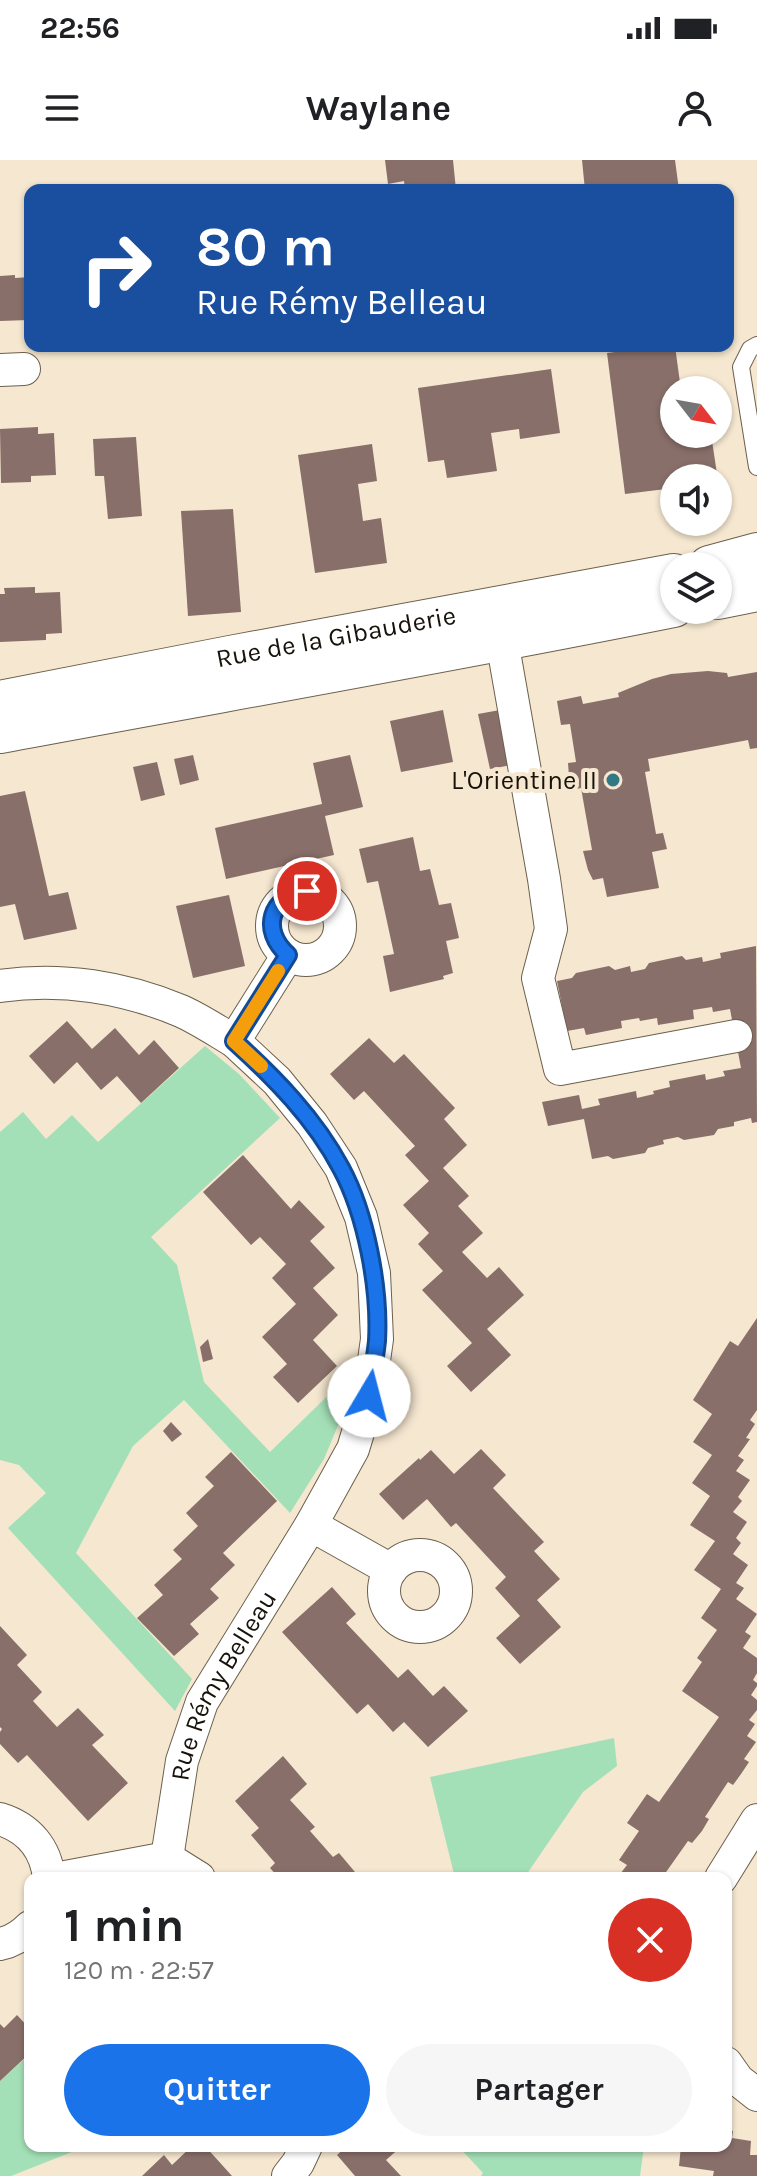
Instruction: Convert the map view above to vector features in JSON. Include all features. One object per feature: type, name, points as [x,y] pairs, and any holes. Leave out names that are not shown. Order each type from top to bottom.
[{"type":"street","points":[[732,560],[757,553]]},
{"type":"street","name":"Rue de la Gibauderie","points":[[0,733],[157,703],[499,624],[660,578]]},
{"type":"street","points":[[732,596],[757,591]]},
{"type":"street","name":"Rue de la Gibauderie","points":[[0,701],[499,624],[660,608]]},
{"type":"street","points":[[499,624],[551,929],[538,978],[560,1069],[736,1036]]},
{"type":"street","points":[[234,1041],[288,955]]},
{"type":"street","name":"Rue Rémy Belleau","points":[[0,986],[22,982],[82,984],[133,993],[183,1012],[234,1041],[277,1081],[312,1124],[341,1168],[361,1217],[374,1273],[377,1339],[369,1396],[353,1449],[311,1525],[202,1702],[182,1761],[167,1858]]},
{"type":"street","points":[[311,1525],[391,1570]]},
{"type":"street","points":[[0,1819],[15,1825],[36,1842],[48,1872]]},
{"type":"street","points":[[725,1872],[757,1820]]},
{"type":"street","points":[[92,1872],[167,1858],[189,1872]]},
{"type":"street","points":[[0,1944],[24,1931]]},
{"type":"street","points":[[732,2072],[757,2095]]},
{"type":"lane","points":[[757,345],[750,349],[741,367],[757,467]]},
{"type":"green space","points":[[205,1046],[239,1074],[280,1118],[151,1237],[177,1265],[204,1382],[270,1452],[351,1373],[344,1411],[324,1459],[290,1513],[184,1400],[133,1446],[76,1553],[192,1679],[175,1711],[8,1528],[46,1493],[19,1465],[0,1460],[0,1132],[23,1112],[46,1139],[72,1115],[98,1142]]},
{"type":"green space","points":[[614,1738],[617,1766],[583,1792],[528,1872],[454,1872],[430,1777]]},
{"type":"green space","points":[[24,2059],[24,2152],[72,2152],[11,2176],[0,2176],[0,2081]]},
{"type":"green space","points":[[464,2152],[643,2152],[640,2176],[481,2176],[483,2173]]},
{"type":"building","points":[[385,160],[453,160],[455,184],[404,184],[404,181],[388,184]]},
{"type":"building","points":[[582,160],[675,160],[678,184],[584,184]]},
{"type":"building","points":[[0,276],[24,277],[24,320],[0,321]]},
{"type":"building","points":[[676,352],[679,376],[660,376],[660,448],[713,448],[716,464],[660,464],[660,490],[625,494],[607,353]]},
{"type":"building","points":[[551,369],[560,433],[520,439],[519,429],[491,433],[497,471],[447,478],[444,460],[428,462],[418,388]]},
{"type":"building","points":[[38,427],[38,434],[54,433],[56,475],[31,476],[31,482],[1,483],[0,429]]},
{"type":"building","points":[[136,437],[142,516],[108,519],[104,476],[95,476],[93,439]]},
{"type":"building","points":[[372,444],[377,481],[358,484],[363,521],[381,518],[387,563],[315,573],[298,455]]},
{"type":"building","points":[[233,509],[241,612],[188,616],[181,511]]},
{"type":"building","points":[[35,587],[35,593],[60,592],[62,633],[46,634],[46,640],[0,642],[0,594],[5,594],[4,588]]},
{"type":"building","name":"L'Orientine II","points":[[708,671],[727,673],[728,677],[757,672],[757,748],[750,749],[748,740],[648,759],[650,771],[645,772],[656,834],[663,833],[667,849],[652,852],[659,888],[607,897],[603,878],[593,880],[583,851],[592,850],[581,788],[573,790],[569,777],[568,763],[576,762],[570,724],[561,725],[557,701],[581,696],[583,704],[619,697],[618,693],[652,679]]},
{"type":"building","points":[[443,710],[453,762],[401,772],[390,721]]},
{"type":"building","points":[[500,710],[511,765],[490,769],[478,714]]},
{"type":"building","points":[[193,755],[199,780],[180,785],[174,759]]},
{"type":"building","points":[[350,755],[363,807],[325,816],[334,855],[226,879],[215,828],[322,804],[313,763]]},
{"type":"building","points":[[157,762],[165,795],[141,801],[133,767]]},
{"type":"building","points":[[25,791],[49,896],[68,892],[77,929],[24,940],[15,904],[0,907],[0,796]]},
{"type":"building","points":[[413,837],[420,871],[430,869],[439,905],[451,903],[459,938],[446,941],[453,973],[443,976],[444,979],[390,992],[383,956],[394,954],[386,917],[378,881],[367,883],[359,849]]},
{"type":"building","points":[[229,895],[245,966],[193,978],[176,906]]},
{"type":"building","points":[[756,946],[757,1122],[752,1123],[751,1118],[718,1129],[714,1135],[663,1140],[664,1144],[648,1148],[645,1153],[613,1159],[608,1156],[592,1159],[584,1119],[548,1126],[542,1102],[579,1095],[582,1109],[600,1105],[598,1099],[636,1091],[637,1098],[670,1087],[669,1081],[705,1074],[706,1080],[725,1076],[723,1071],[741,1068],[730,1009],[713,1012],[712,1007],[693,1010],[694,1019],[658,1025],[657,1018],[621,1021],[622,1028],[586,1035],[584,1028],[567,1031],[557,981],[572,978],[576,973],[609,966],[615,970],[630,966],[631,972],[645,969],[649,963],[682,956],[686,960],[702,957],[703,962],[721,958],[720,953]]},
{"type":"building","points":[[67,1021],[92,1049],[115,1028],[139,1055],[154,1040],[179,1068],[141,1103],[117,1076],[101,1090],[77,1062],[54,1084],[29,1056]]},
{"type":"building","points":[[369,1038],[394,1063],[404,1054],[455,1108],[444,1119],[467,1145],[443,1168],[469,1196],[458,1206],[483,1233],[462,1252],[487,1278],[499,1267],[524,1295],[487,1329],[511,1355],[471,1392],[447,1366],[472,1343],[422,1290],[443,1271],[418,1244],[429,1233],[403,1205],[429,1181],[405,1155],[415,1146],[364,1091],[354,1100],[330,1074]]},
{"type":"building","points":[[243,1155],[291,1209],[299,1200],[325,1227],[310,1241],[335,1268],[313,1288],[338,1315],[313,1340],[337,1366],[298,1403],[273,1377],[287,1364],[262,1337],[296,1304],[272,1278],[286,1264],[260,1237],[251,1245],[203,1192]]},
{"type":"building","points":[[757,1318],[757,1410],[750,1420],[755,1424],[746,1438],[750,1439],[738,1456],[744,1460],[736,1471],[750,1480],[738,1497],[742,1501],[733,1512],[747,1522],[736,1538],[741,1543],[733,1554],[748,1565],[736,1583],[744,1588],[736,1599],[757,1614],[745,1632],[751,1636],[743,1648],[757,1658],[757,1673],[753,1680],[757,1686],[751,1695],[757,1700],[757,1710],[749,1720],[755,1724],[747,1736],[756,1742],[744,1759],[749,1762],[741,1774],[733,1785],[728,1782],[705,1817],[709,1819],[702,1831],[692,1843],[688,1841],[666,1872],[622,1872],[627,1865],[619,1860],[639,1831],[627,1823],[647,1794],[659,1802],[719,1717],[682,1691],[702,1662],[697,1658],[717,1630],[701,1618],[721,1589],[694,1570],[715,1541],[690,1525],[710,1496],[692,1483],[712,1455],[693,1442],[712,1414],[693,1400],[730,1341],[738,1346]]},
{"type":"building","points":[[208,1339],[213,1359],[203,1362],[200,1347]]},
{"type":"building","points":[[171,1422],[182,1434],[172,1442],[163,1431]]},
{"type":"building","points":[[481,1449],[506,1475],[493,1488],[544,1542],[534,1551],[560,1579],[537,1600],[561,1627],[520,1664],[496,1638],[520,1616],[495,1588],[506,1577],[456,1523],[451,1527],[427,1499],[403,1520],[379,1494],[431,1450],[454,1474]]},
{"type":"building","points":[[231,1452],[277,1501],[223,1553],[235,1565],[210,1589],[219,1598],[190,1624],[199,1634],[174,1656],[137,1618],[163,1595],[154,1585],[182,1559],[173,1550],[198,1526],[186,1513],[214,1486],[205,1477]]},
{"type":"building","points":[[332,1587],[356,1614],[346,1623],[398,1678],[408,1669],[433,1696],[444,1686],[468,1711],[428,1747],[404,1722],[393,1732],[368,1704],[357,1714],[282,1632]]},
{"type":"building","points":[[0,1626],[27,1655],[17,1665],[42,1692],[33,1701],[57,1727],[78,1708],[104,1735],[92,1745],[128,1783],[88,1821],[27,1755],[18,1763],[0,1744]]},
{"type":"building","points":[[283,1756],[307,1784],[290,1800],[315,1827],[310,1831],[333,1857],[339,1853],[355,1872],[274,1872],[270,1868],[275,1863],[251,1835],[259,1828],[235,1801]]},
{"type":"building","points":[[17,2015],[24,2023],[24,2059],[0,2081],[0,2024],[4,2028]]},
{"type":"building","points":[[732,2138],[751,2141],[750,2155],[757,2155],[757,2176],[713,2176],[714,2171],[679,2166],[680,2152],[732,2152]]},
{"type":"building","points":[[186,2152],[210,2152],[232,2176],[142,2176],[164,2155],[172,2165]]},
{"type":"building","points":[[340,2152],[395,2152],[386,2160],[401,2176],[355,2176],[337,2155]]},
{"type":"slow traffic","points":[[261,1066],[234,1041],[278,971]]},
{"type":"place","name":"L'Orientine II","points":[[613,780]]},
{"type":"route","points":[[307,891],[296,892],[286,898],[273,916],[273,938],[288,955],[234,1041],[277,1081],[312,1124],[341,1168],[361,1217],[374,1273],[377,1339],[369,1396]]}]
